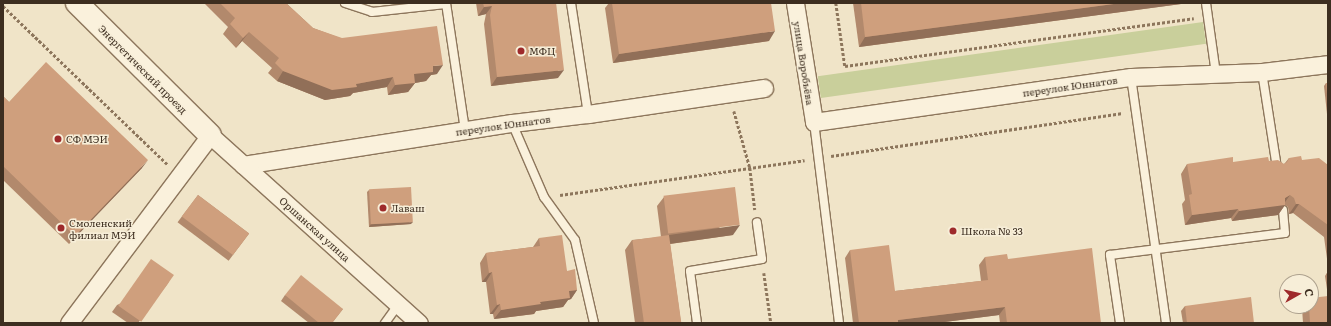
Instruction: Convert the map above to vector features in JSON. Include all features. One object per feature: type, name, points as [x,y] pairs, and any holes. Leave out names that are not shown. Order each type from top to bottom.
[{"type":"street","name":"улица Воробьёва","points":[[795,3],[814,122]]},
{"type":"street","name":"Энергетический проезд","points":[[86,6],[210,135]]},
{"type":"street","name":"переулок Юннатов","points":[[814,122],[1131,78],[1262,72],[1328,64]]},
{"type":"street","name":"переулок Юннатов","points":[[243,165],[512,123],[588,114],[764,88]]},
{"type":"street","name":"Оршанская улица","points":[[210,135],[419,323]]},
{"type":"street","points":[[69,323],[210,135]]},
{"type":"lane","points":[[345,3],[372,12],[446,3],[465,130]]},
{"type":"lane","points":[[570,3],[588,114]]},
{"type":"lane","points":[[1206,3],[1216,74]]},
{"type":"lane","points":[[1262,72],[1277,168]]},
{"type":"lane","points":[[1131,78],[1166,323]]},
{"type":"lane","points":[[814,122],[817,158],[839,323]]},
{"type":"lane","points":[[512,123],[544,197],[575,240],[594,323]]},
{"type":"lane","points":[[1120,323],[1110,255],[1284,233],[1283,210]]},
{"type":"lane","points":[[697,323],[690,271],[762,259],[757,222]]},
{"type":"lane","points":[[385,323],[398,304]]},
{"type":"path","points":[[836,3],[845,66],[1208,16]]},
{"type":"path","points":[[3,6],[179,176]]},
{"type":"path","points":[[729,93],[750,168],[757,222]]},
{"type":"path","points":[[544,197],[1136,111]]},
{"type":"path","points":[[762,259],[771,323]]},
{"type":"green space","points":[[1203,22],[1206,44],[821,98],[818,76]]},
{"type":"building","points":[[220,3],[286,3],[313,28],[342,38],[437,26],[443,65],[433,66],[433,72],[414,74],[415,83],[395,85],[393,77],[356,84],[357,87],[332,90],[283,71],[275,63],[279,58],[249,32],[243,38],[230,24],[235,18]]},
{"type":"building","name":"МФЦ","points":[[483,3],[556,3],[564,70],[497,77],[490,15],[492,6],[484,7]]},
{"type":"building","points":[[612,3],[771,3],[775,31],[619,54]]},
{"type":"building","points":[[861,3],[1121,3],[865,37]]},
{"type":"building","name":"СФ МЭИ","points":[[46,62],[148,160],[75,236],[3,166],[3,96],[9,102]]},
{"type":"building","points":[[1326,83],[1328,83],[1328,104]]},
{"type":"building","points":[[1301,156],[1302,160],[1319,158],[1328,165],[1328,225],[1299,204],[1296,204],[1294,198],[1290,195],[1285,198],[1285,205],[1192,215],[1189,195],[1192,194],[1187,164],[1233,157],[1233,162],[1268,157],[1269,161],[1278,160],[1284,164],[1289,158]]},
{"type":"building","points":[[411,187],[413,222],[371,224],[369,189]]},
{"type":"building","points":[[735,187],[740,225],[668,233],[664,196]]},
{"type":"building","points":[[198,195],[249,234],[233,255],[182,217]]},
{"type":"building","points":[[562,235],[567,271],[575,269],[577,290],[569,291],[570,298],[501,310],[500,304],[497,305],[492,272],[489,273],[486,253],[540,246],[539,238]]},
{"type":"building","points":[[669,235],[681,323],[644,323],[632,240]]},
{"type":"building","points":[[889,245],[895,291],[988,280],[985,257],[1007,254],[1008,259],[1092,248],[1101,323],[1007,323],[1005,307],[898,320],[898,323],[859,323],[850,250]]},
{"type":"building","points":[[151,259],[174,275],[141,322],[118,306]]},
{"type":"building","points":[[301,275],[343,309],[332,323],[319,323],[285,295]]},
{"type":"building","points":[[1328,296],[1328,323],[1310,323],[1309,314],[1319,314],[1319,297]]},
{"type":"building","points":[[1251,297],[1254,323],[1187,323],[1185,306]]},
{"type":"place","name":"МФЦ","points":[[521,51]]},
{"type":"place","name":"СФ МЭИ","points":[[58,139]]},
{"type":"place","name":"Лаваш","points":[[383,208]]},
{"type":"place","name":"Смоленский филиал МЭИ","points":[[61,228]]},
{"type":"place","name":"Школа № 33","points":[[953,231]]}]
